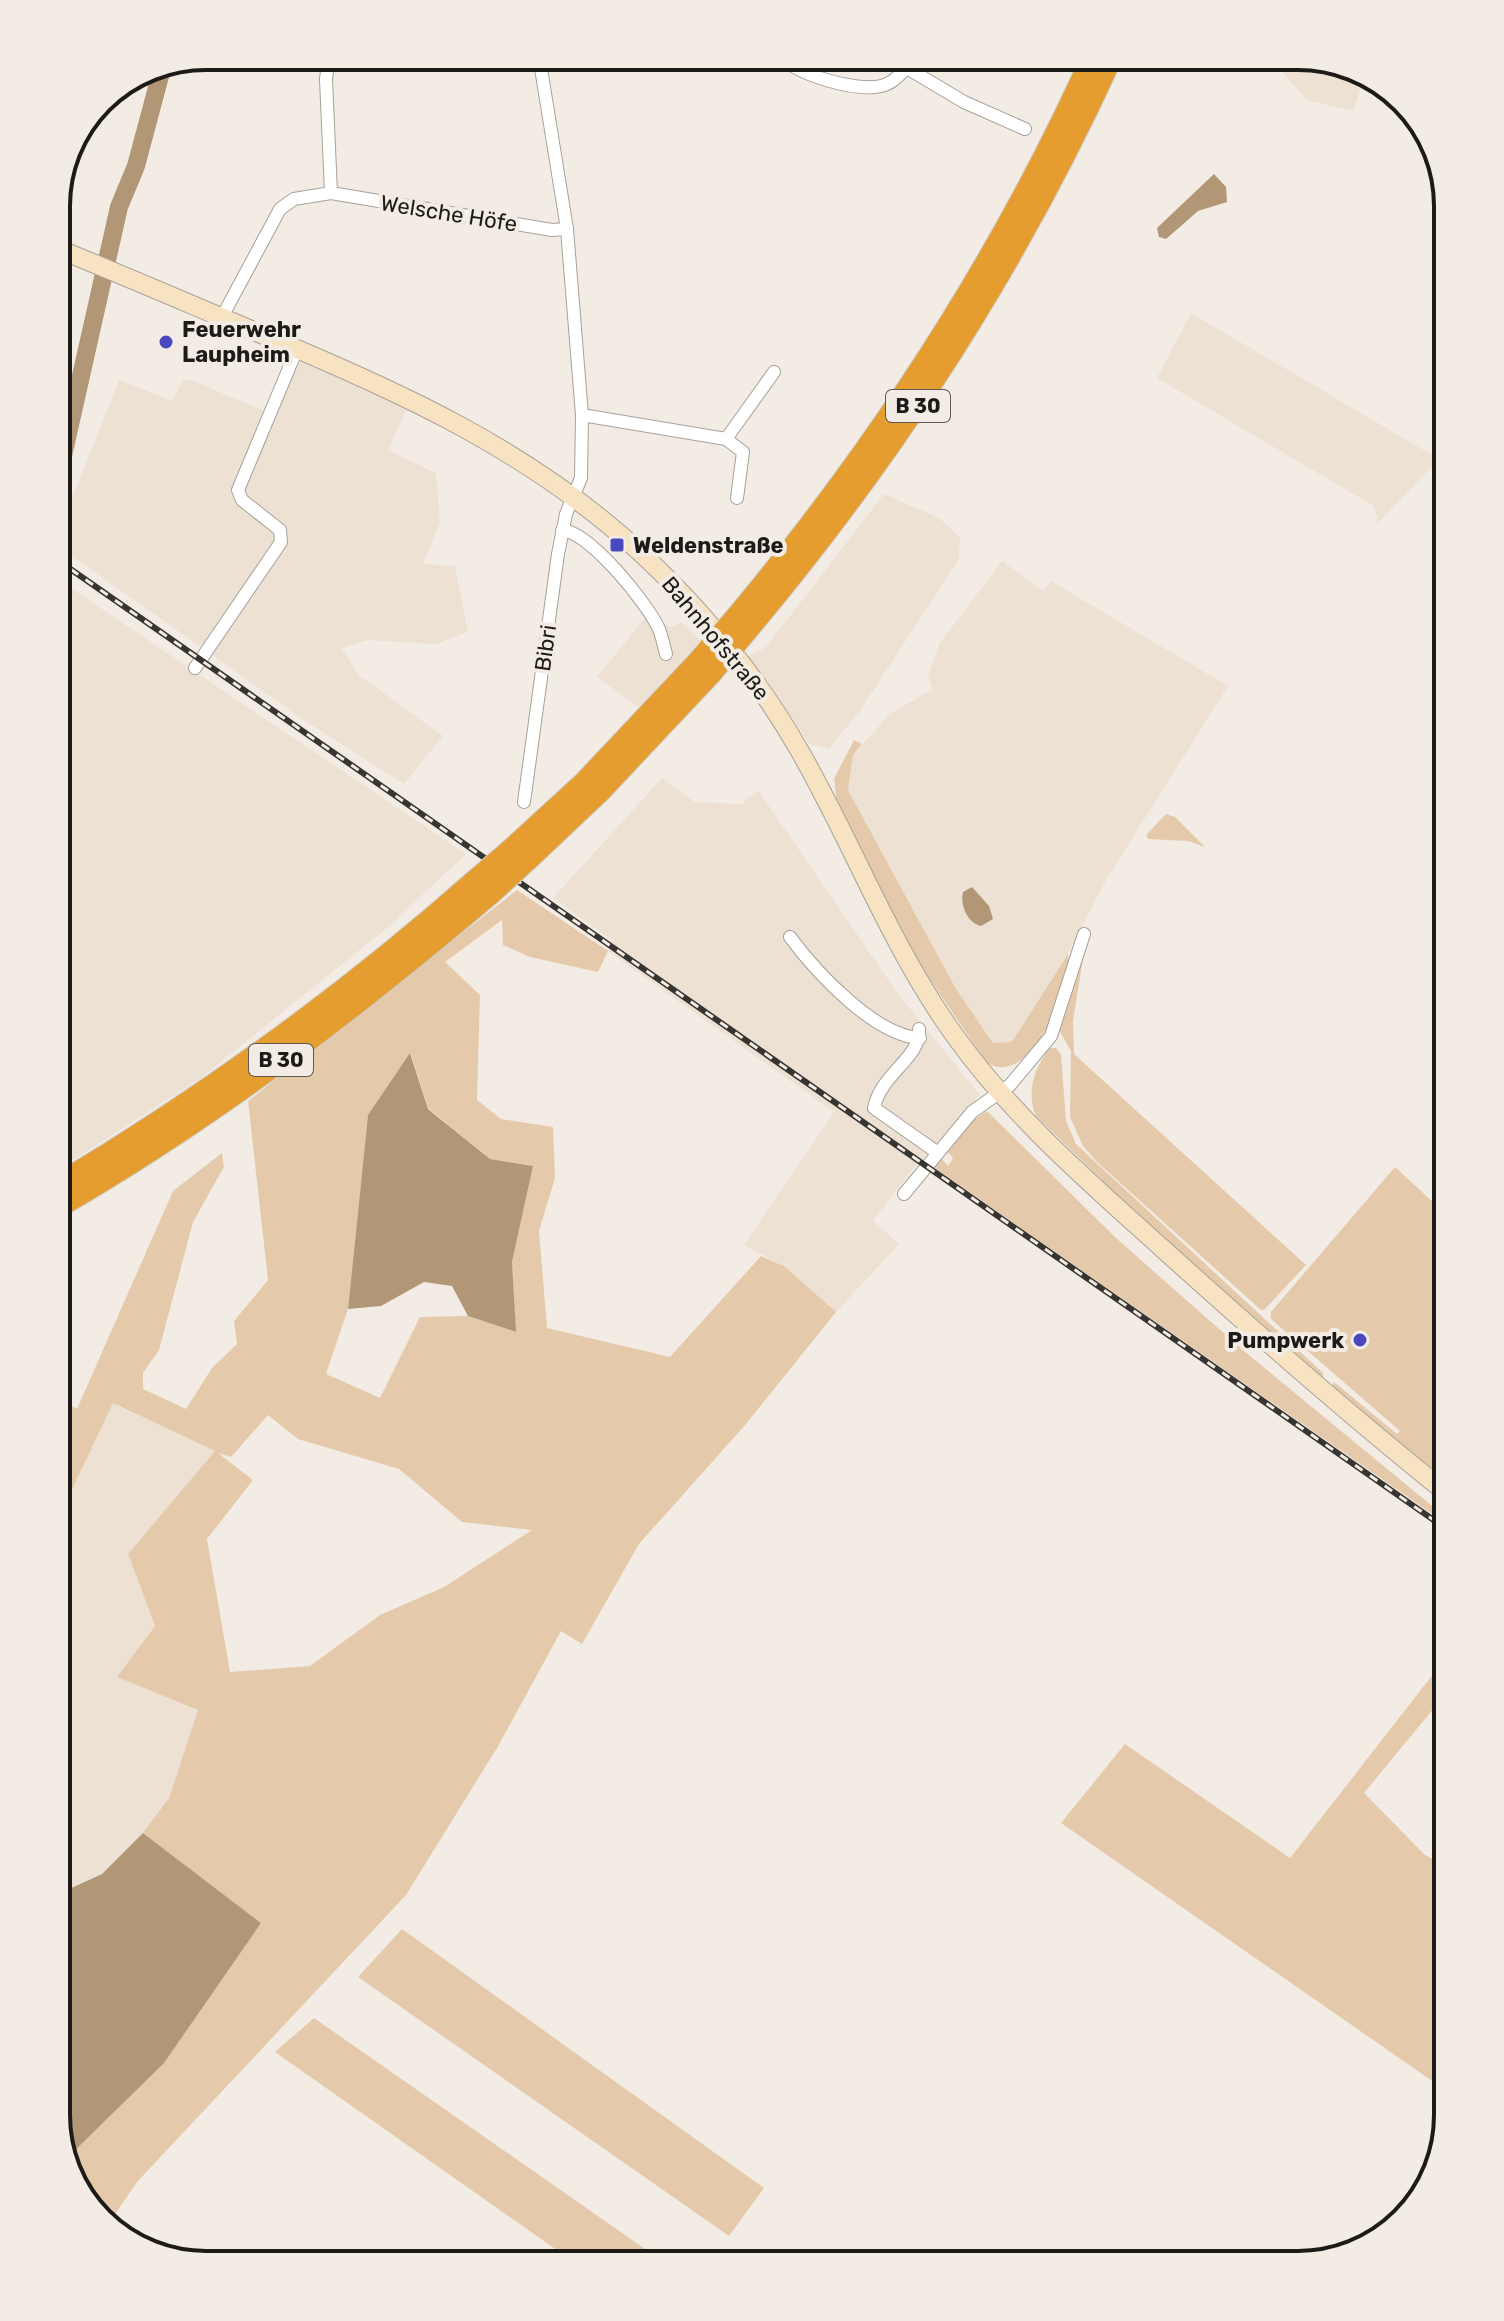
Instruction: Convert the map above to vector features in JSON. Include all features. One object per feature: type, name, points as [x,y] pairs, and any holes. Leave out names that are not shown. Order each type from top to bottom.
[{"type":"highway","name":"B 30","points":[[1070,126],[1088,70]]},
{"type":"highway","name":"B 30","points":[[70,1199],[161,1144],[323,1030],[520,854],[600,791],[741,624],[852,500],[940,374],[1016,248],[1053,160],[1104,70]]},
{"type":"highway","name":"B 30","points":[[70,1178],[153,1128],[483,887]]},
{"type":"main road","name":"Bahnhofstraße","points":[[70,253],[441,413],[488,439],[575,497],[670,581],[768,700],[813,774],[907,962],[957,1039],[1000,1091],[1098,1190],[1250,1328],[1434,1482]]},
{"type":"street","points":[[327,70],[331,193]]},
{"type":"street","points":[[541,70],[567,229],[582,415],[581,478],[575,497]]},
{"type":"street","points":[[796,70],[866,87],[884,86],[904,70]]},
{"type":"street","points":[[910,70],[964,102],[1025,129]]},
{"type":"street","name":"Welsche Höfe","points":[[222,317],[286,202],[331,193],[552,230],[567,229]]},
{"type":"street","points":[[195,668],[281,542],[280,530],[242,500],[238,490],[297,349]]},
{"type":"street","points":[[726,439],[774,372]]},
{"type":"street","points":[[582,415],[726,439],[743,452],[737,498]]},
{"type":"street","name":"Bibri","points":[[524,802],[562,530],[575,497]]},
{"type":"street","name":"Bahnhofstraße","points":[[562,530],[585,539],[611,566],[650,614],[666,654]]},
{"type":"street","points":[[904,1194],[972,1112],[1024,1071],[1051,1036],[1084,934]]},
{"type":"street","points":[[790,937],[802,953],[870,1016],[902,1037],[919,1034],[913,1050],[877,1090],[874,1108],[938,1153]]},
{"type":"shaded area","points":[[1280,70],[1324,73],[1362,86],[1353,111],[1307,100]]},
{"type":"shaded area","points":[[1214,174],[1226,187],[1227,202],[1198,211],[1166,239],[1159,237],[1157,228]]},
{"type":"shaded area","points":[[1191,313],[1434,456],[1434,464],[1376,525],[1377,516],[1372,505],[1157,378]]},
{"type":"shaded area","points":[[300,362],[407,408],[388,450],[436,473],[440,523],[423,564],[455,566],[468,632],[436,644],[368,640],[341,648],[360,676],[443,736],[404,784],[305,721],[70,555],[70,504],[119,380],[172,401],[183,381],[191,380],[274,415]]},
{"type":"shaded area","points":[[884,494],[939,518],[960,537],[959,559],[861,709],[829,749],[810,744],[748,656],[766,647]]},
{"type":"shaded area","points":[[1002,561],[1043,591],[1051,581],[1228,686],[1106,880],[1068,954],[1012,1043],[993,1043],[956,989],[848,790],[853,755],[890,714],[933,689],[928,677],[939,644]]},
{"type":"shaded area","points":[[70,587],[466,854],[388,927],[201,1078],[70,1162]]},
{"type":"shaded area","points":[[645,618],[671,627],[681,622],[701,641],[639,707],[597,677]]},
{"type":"shaded area","points":[[854,740],[862,744],[853,755],[848,790],[956,989],[993,1043],[1012,1042],[1068,954],[1063,989],[1055,1011],[1032,1050],[1018,1062],[1002,1067],[986,1062],[910,950],[837,803],[834,779]]},
{"type":"shaded area","points":[[662,778],[695,802],[741,804],[758,790],[896,991],[980,1095],[913,1168],[873,1221],[899,1244],[836,1312],[784,1266],[744,1245],[834,1112],[608,951],[613,941],[553,898]]},
{"type":"shaded area","points":[[1166,814],[1175,817],[1205,847],[1188,841],[1148,839],[1146,835]]},
{"type":"shaded area","points":[[972,887],[989,906],[993,919],[981,926],[968,917],[964,908],[963,892]]},
{"type":"shaded area","points":[[517,890],[608,951],[598,972],[530,957],[503,945],[502,920],[445,962],[480,995],[477,1100],[501,1119],[553,1127],[555,1178],[539,1231],[547,1328],[670,1357],[761,1256],[784,1266],[836,1312],[746,1424],[639,1544],[582,1644],[561,1631],[497,1748],[406,1895],[137,2182],[114,2215],[84,2175],[75,2148],[261,1923],[143,1833],[169,1798],[198,1710],[117,1677],[155,1626],[128,1554],[215,1451],[113,1403],[70,1494],[70,1405],[77,1409],[173,1191],[222,1153],[224,1167],[193,1222],[159,1350],[143,1373],[143,1389],[186,1409],[212,1368],[237,1344],[234,1321],[268,1280],[248,1101]],"holes":[[[411,1054],[428,1108],[490,1159],[533,1166],[512,1262],[515,1332],[468,1316],[420,1317],[380,1398],[326,1374],[348,1309],[368,1115]],[[268,1415],[298,1439],[399,1469],[462,1522],[532,1530],[444,1587],[380,1615],[310,1666],[230,1672],[207,1539],[253,1480],[218,1453],[231,1457]]]},
{"type":"shaded area","points":[[1085,946],[1073,1021],[1074,1054],[1306,1265],[1265,1309],[1261,1310],[1083,1146],[1070,1117],[1071,1051],[1059,1030]]},
{"type":"shaded area","points":[[1049,1048],[1056,1048],[1061,1054],[1066,1121],[1076,1144],[1323,1373],[1323,1377],[1318,1380],[1183,1259],[1036,1116],[1032,1098],[1033,1081]]},
{"type":"shaded area","points":[[410,1053],[428,1109],[490,1159],[533,1166],[512,1262],[516,1332],[468,1316],[452,1286],[424,1282],[381,1306],[348,1309],[368,1115]]},
{"type":"shaded area","points":[[987,1111],[1116,1238],[1244,1351],[1434,1507],[1434,1515],[936,1169],[935,1164],[941,1158],[948,1166],[953,1158],[946,1150],[966,1125]]},
{"type":"shaded area","points":[[1395,1167],[1434,1203],[1434,1474],[1331,1387],[1334,1382],[1397,1434],[1400,1431],[1271,1319],[1271,1312]]},
{"type":"shaded area","points":[[112,1403],[215,1451],[128,1554],[155,1626],[118,1677],[198,1710],[169,1798],[143,1833],[102,1874],[70,1889],[70,1493]]},
{"type":"shaded area","points":[[1434,1673],[1434,1708],[1364,1793],[1425,1855],[1434,1860],[1434,2082],[1061,1823],[1125,1744],[1290,1858]]},
{"type":"shaded area","points":[[143,1833],[261,1923],[164,2063],[75,2150],[70,2115],[70,1889],[102,1874]]},
{"type":"shaded area","points":[[402,1929],[764,2188],[729,2236],[358,1977]]},
{"type":"shaded area","points":[[314,2018],[648,2251],[558,2251],[275,2052]]},
{"type":"waterway","points":[[70,425],[119,207],[136,166],[159,79]]},
{"type":"railway","points":[[70,569],[1434,1520]]},
{"type":"place","name":"Feuerwehr Laupheim","points":[[166,342]]},
{"type":"place","name":"Weldenstraße","points":[[617,545]]},
{"type":"place","name":"Pumpwerk","points":[[1360,1340]]}]
